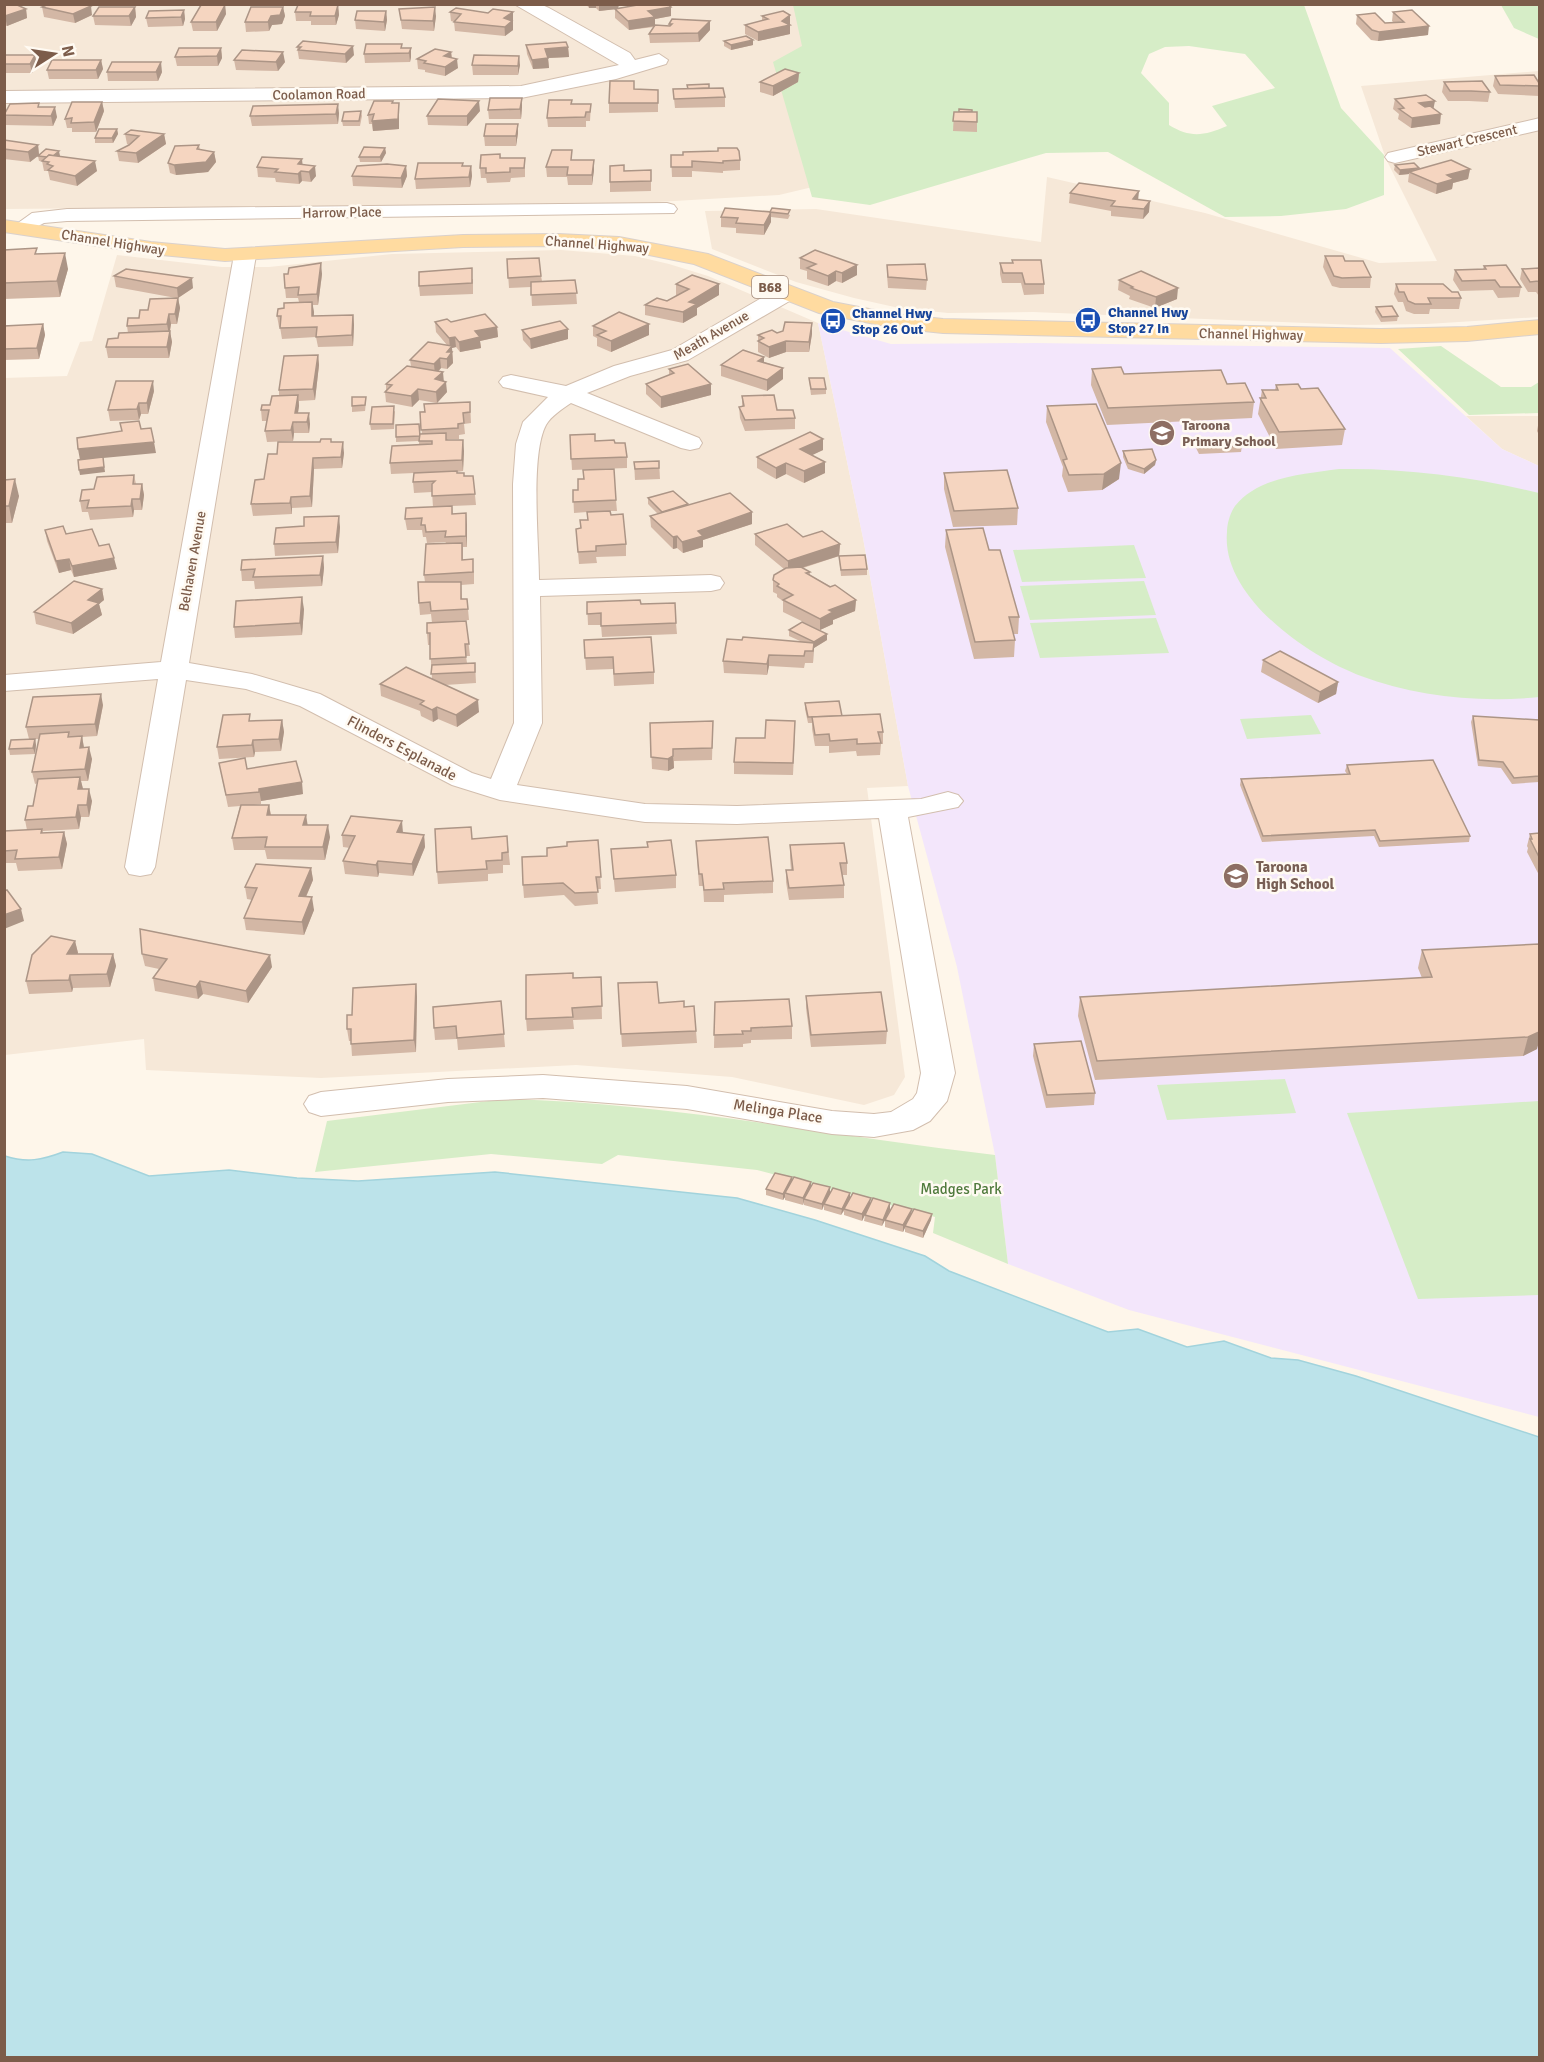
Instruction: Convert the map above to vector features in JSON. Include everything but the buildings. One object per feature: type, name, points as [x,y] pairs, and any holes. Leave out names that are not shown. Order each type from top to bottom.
[{"type":"main road","name":"Channel Highway","points":[[13,227],[151,248],[245,255],[463,241],[601,242],[647,246],[700,259],[785,294],[826,308],[867,317],[943,326],[1370,336],[1467,334],[1539,327]]},
{"type":"street","points":[[523,4],[543,12],[622,57],[630,67]]},
{"type":"street","name":"Coolamon Road","points":[[4,97],[520,92],[615,74],[630,67],[660,60]]},
{"type":"street","name":"Stewart Crescent","points":[[1395,157],[1539,124]]},
{"type":"street","name":"Harrow Place","points":[[13,227],[39,217],[67,215],[667,209]]},
{"type":"street","name":"Belhaven Avenue","points":[[140,867],[245,255]]},
{"type":"street","name":"Meath Avenue","points":[[500,791],[528,723],[525,484],[530,433],[542,412],[568,394],[611,375],[680,355],[785,294]]},
{"type":"street","points":[[511,382],[568,394],[690,443]]},
{"type":"street","points":[[525,588],[711,583]]},
{"type":"street","name":"Flinders Esplanade","points":[[4,683],[132,671],[173,670],[213,674],[252,682],[310,700],[417,759],[462,779],[500,791],[645,813],[683,815],[892,810],[921,808],[948,801]]},
{"type":"street","name":"Melinga Place","points":[[321,1104],[530,1087],[572,1088],[722,1102],[869,1125],[906,1120],[922,1112],[932,1100],[938,1073],[892,810]]},
{"type":"shaded area","points":[[4,5],[811,5],[842,180],[779,195],[640,203],[5,209]]},
{"type":"shaded area","points":[[1539,71],[1539,317],[1427,324],[1355,325],[1033,312],[948,313],[899,308],[854,298],[796,282],[712,249],[705,211],[816,209],[1041,242],[1047,177],[1205,213],[1379,263],[1437,261],[1386,159],[1361,86]]},
{"type":"shaded area","points":[[561,250],[635,256],[669,264],[708,276],[818,323],[863,538],[908,786],[867,788],[905,1077],[894,1095],[864,1105],[732,1077],[576,1065],[321,1078],[146,1070],[144,1039],[5,1055],[4,378],[67,376],[80,342],[92,341],[117,255],[222,267],[269,267],[392,254]]},
{"type":"shaded area","name":"Taroona High School","points":[[818,323],[891,344],[1035,343],[1390,348],[1502,449],[1539,466],[1539,1417],[1129,1310],[1008,1264],[995,1155],[957,967],[908,786],[863,538]]},
{"type":"shaded area","points":[[1466,416],[1539,416],[1539,466],[1502,449]]},
{"type":"green space","points":[[793,5],[1304,5],[1341,108],[1384,155],[1384,195],[1346,209],[1281,216],[1225,217],[1108,152],[1046,153],[870,205],[812,197],[773,62],[802,46]],"holes":[[[1189,46],[1245,54],[1275,88],[1212,106],[1227,126],[1204,134],[1191,134],[1169,125],[1169,103],[1141,73],[1149,54],[1165,47]]]},
{"type":"green space","points":[[1501,5],[1539,5],[1539,39],[1514,28]]},
{"type":"green space","points":[[1441,346],[1501,387],[1531,387],[1539,382],[1539,413],[1469,415],[1398,349]]},
{"type":"green space","points":[[1339,469],[1390,470],[1440,475],[1490,482],[1539,493],[1539,697],[1472,699],[1449,697],[1404,689],[1361,676],[1339,667],[1293,639],[1253,600],[1238,579],[1229,556],[1227,532],[1230,515],[1235,506],[1245,496],[1269,482]]},
{"type":"green space","points":[[1134,545],[1146,578],[1022,582],[1013,550]]},
{"type":"green space","points":[[1144,581],[1156,615],[1030,620],[1020,586]]},
{"type":"green space","points":[[1156,618],[1169,653],[1040,658],[1030,623]]},
{"type":"green space","points":[[1311,715],[1321,734],[1247,739],[1240,719]]},
{"type":"green space","points":[[1285,1079],[1296,1113],[1167,1120],[1157,1085]]},
{"type":"green space","name":"Madges Park","points":[[505,1099],[689,1113],[995,1155],[1008,1264],[933,1233],[935,1217],[757,1170],[618,1155],[602,1164],[491,1154],[315,1172],[327,1121]]},
{"type":"green space","points":[[1539,1101],[1539,1295],[1418,1299],[1347,1113]]},
{"type":"water","points":[[63,1152],[92,1154],[149,1176],[229,1170],[297,1178],[358,1181],[495,1172],[737,1198],[815,1220],[925,1256],[949,1271],[1108,1332],[1138,1329],[1187,1347],[1224,1341],[1271,1358],[1298,1360],[1356,1376],[1539,1437],[1539,2057],[5,2057],[5,1156],[34,1160]]},
{"type":"place","name":"Channel Hwy Stop 27 In","points":[[1088,320]]},
{"type":"place","name":"Channel Hwy Stop 26 Out","points":[[833,321]]},
{"type":"place","name":"Taroona Primary School","points":[[1162,433]]},
{"type":"place","name":"Taroona High School","points":[[1236,876]]}]
